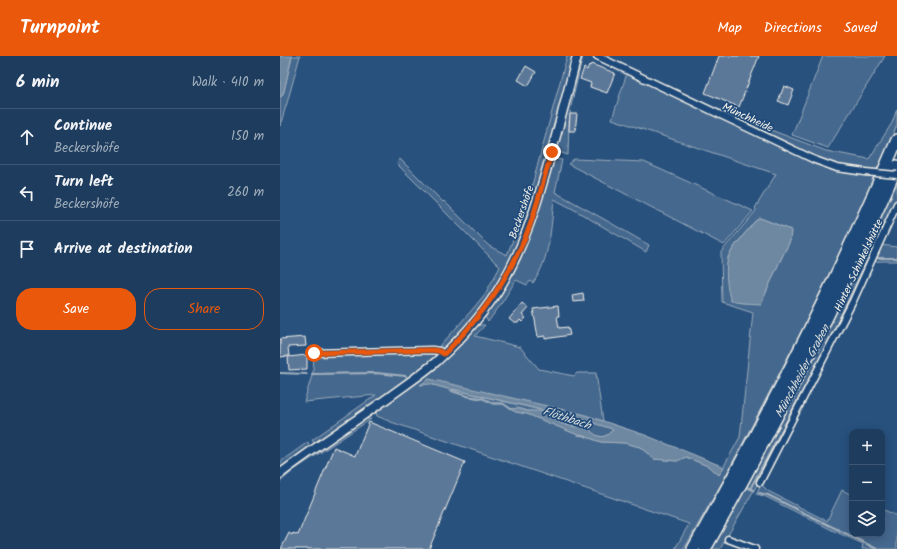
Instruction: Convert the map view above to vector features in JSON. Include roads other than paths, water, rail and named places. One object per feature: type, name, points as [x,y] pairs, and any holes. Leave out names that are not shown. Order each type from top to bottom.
[{"type":"highway","points":[[744,468],[821,307],[897,140]]},
{"type":"highway","points":[[705,549],[732,490],[786,398],[828,315],[897,166]]},
{"type":"highway","points":[[693,549],[732,490]]},
{"type":"street","name":"Beckershöfe","points":[[280,474],[414,379],[444,354],[470,327],[485,308],[504,280],[520,249],[529,226],[542,185],[577,56]]},
{"type":"street","name":"Münchheide","points":[[597,56],[815,160],[837,168],[897,175]]},
{"type":"street","name":"Hinter Schinkelshütte","points":[[760,482],[853,301],[897,204]]},
{"type":"street","points":[[313,353],[432,350],[439,351],[444,354]]},
{"type":"street","points":[[728,540],[755,549]]},
{"type":"waterway","name":"Münchheider Graben","points":[[876,258],[897,258]]},
{"type":"waterway","name":"Münchheider Graben","points":[[831,337],[867,261]]},
{"type":"waterway","name":"Münchheider Graben","points":[[750,489],[820,359]]},
{"type":"waterway","name":"Flöthbach","points":[[280,373],[307,374]]},
{"type":"waterway","name":"Flöthbach","points":[[312,374],[376,373],[406,376]]},
{"type":"waterway","name":"Flöthbach","points":[[747,487],[753,490]]},
{"type":"waterway","name":"Flöthbach","points":[[759,493],[768,495],[877,549]]}]
